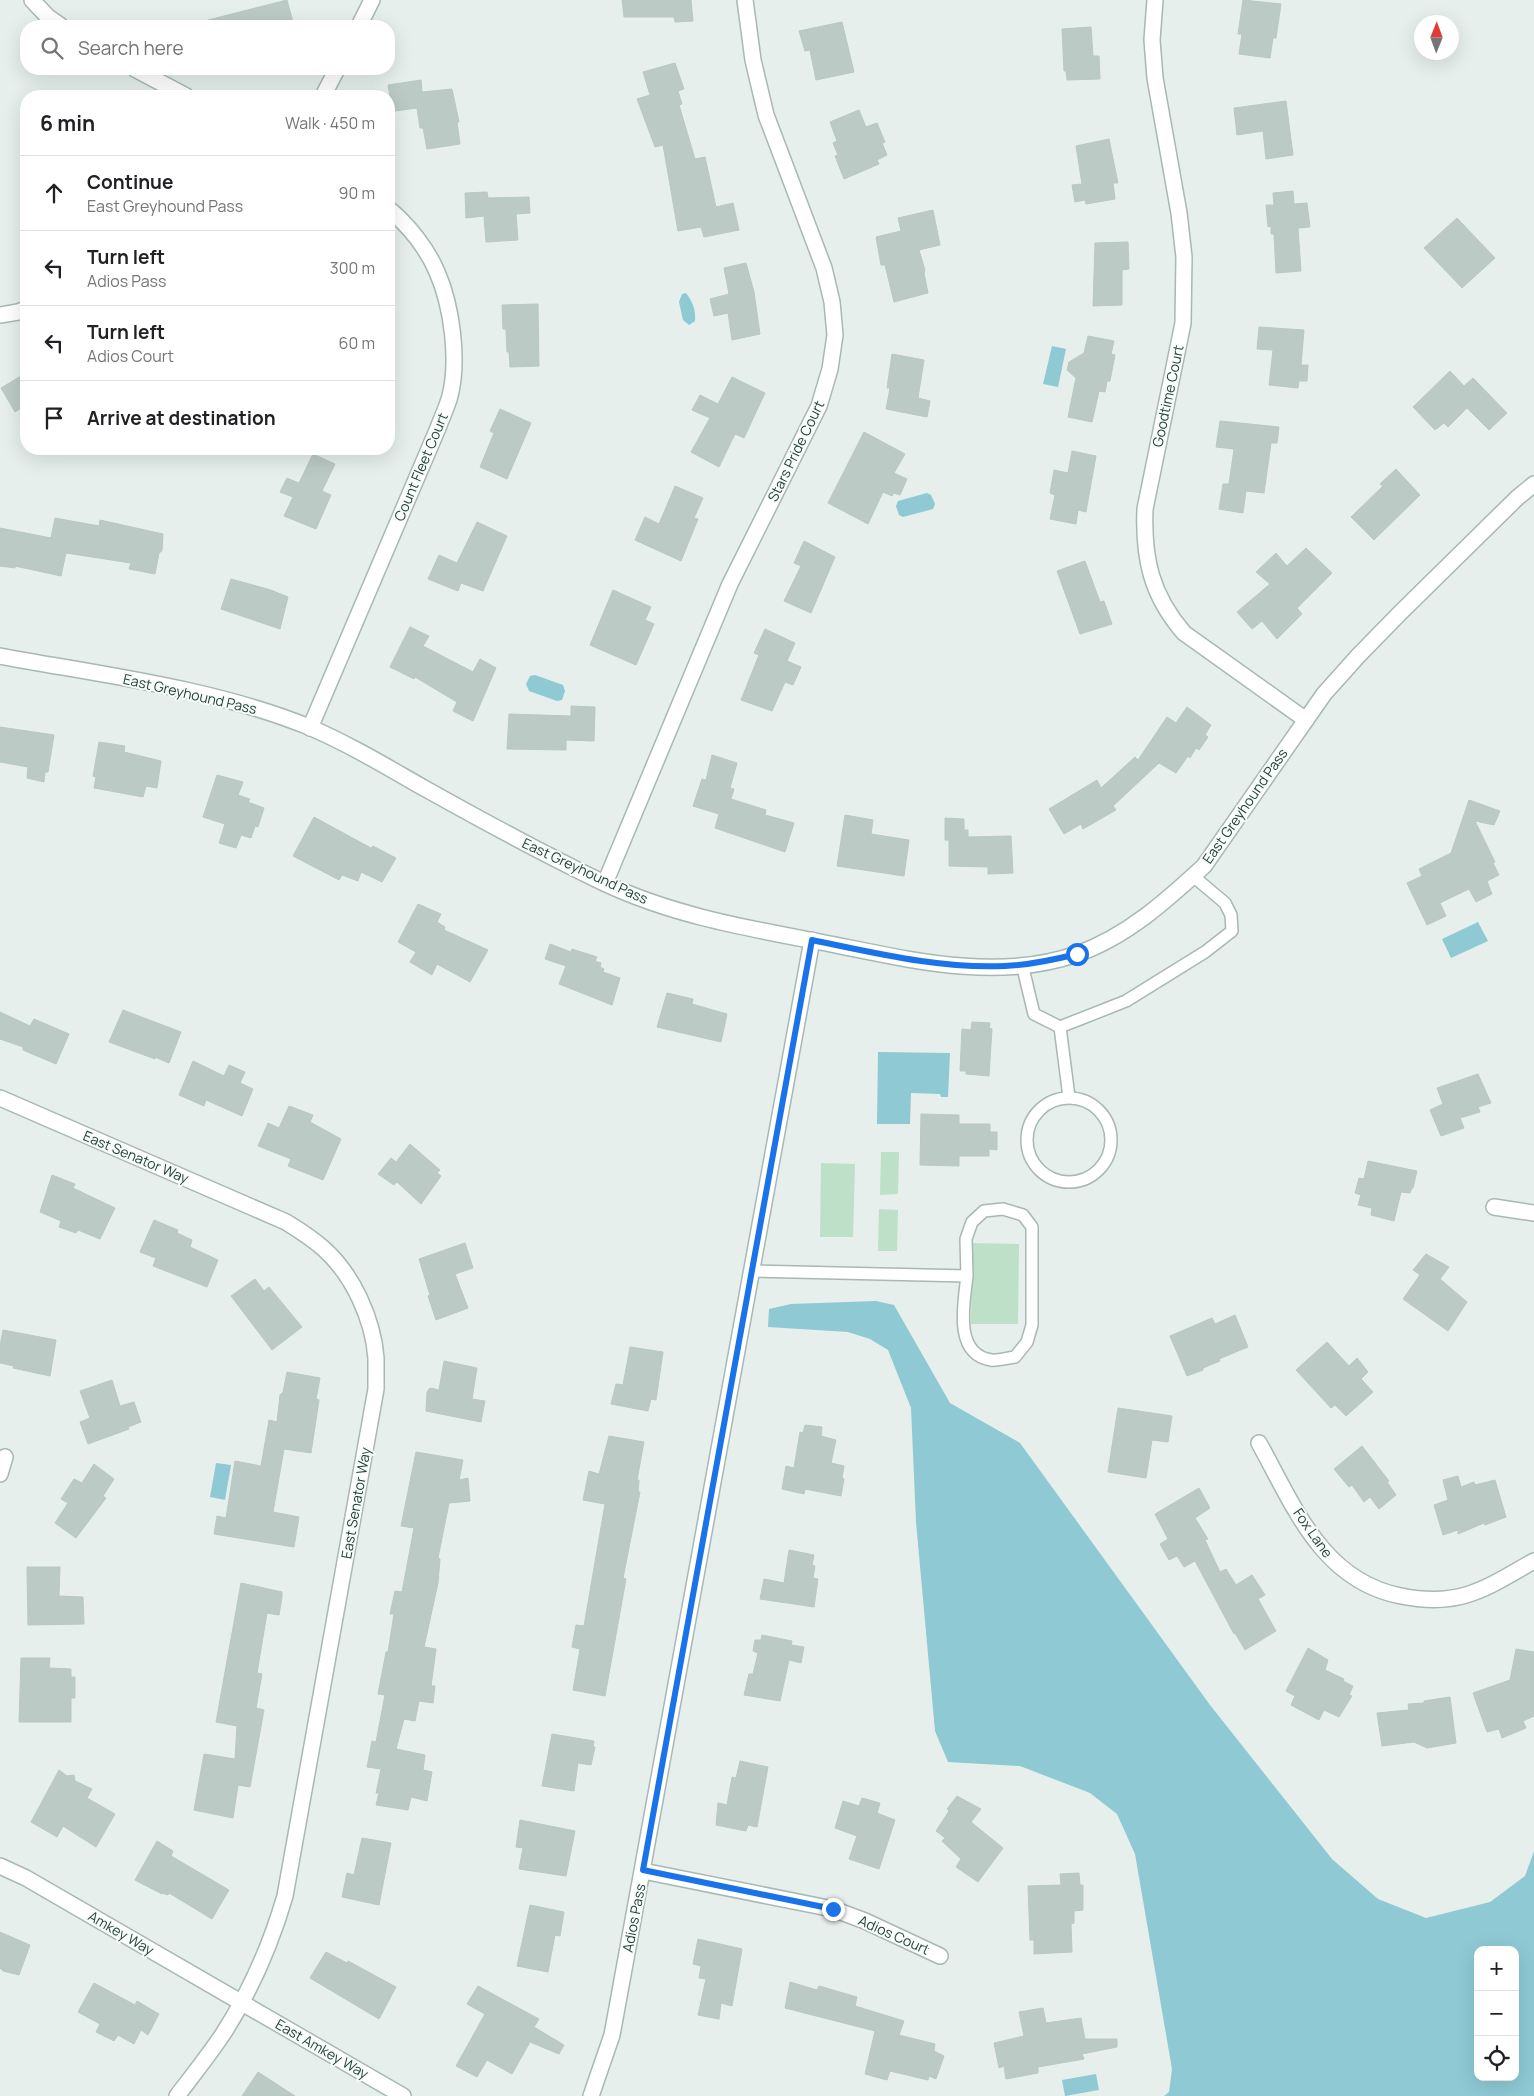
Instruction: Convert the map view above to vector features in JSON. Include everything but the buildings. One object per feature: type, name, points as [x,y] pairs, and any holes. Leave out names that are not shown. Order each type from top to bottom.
[{"type":"street","points":[[32,0],[53,20]]},
{"type":"street","points":[[362,20],[372,0]]},
{"type":"street","name":"Stars Pride Court","points":[[605,883],[730,584],[819,406],[830,369],[835,335],[832,302],[824,268],[766,115],[753,60],[744,0]]},
{"type":"street","name":"Goodtime Court","points":[[1155,0],[1152,40],[1155,78],[1179,213],[1184,257],[1183,324],[1145,509],[1144,537],[1147,561],[1156,591],[1171,618],[1184,633],[1306,720]]},
{"type":"street","points":[[146,75],[174,90]]},
{"type":"street","points":[[326,90],[334,75]]},
{"type":"street","name":"Count Fleet Court","points":[[310,728],[438,428],[450,395],[454,363],[453,340],[443,286],[437,270],[419,241],[395,214]]},
{"type":"street","points":[[0,315],[20,311]]},
{"type":"street","name":"East Greyhound Pass","points":[[0,656],[195,692],[255,708],[310,728],[355,749],[508,835],[605,883],[654,903],[750,929],[918,961],[964,966],[1006,966],[1077,954],[1119,934],[1164,902],[1204,866],[1324,694],[1358,656],[1534,484]]},
{"type":"street","name":"Adios Pass","points":[[591,2096],[612,2035],[812,940]]},
{"type":"street","name":"East Senator Way","points":[[0,1098],[286,1222],[324,1249],[344,1272],[357,1294],[370,1324],[376,1357],[376,1389],[292,1861],[275,1930],[259,1967],[223,2034],[177,2096]]},
{"type":"street","points":[[1494,1207],[1534,1213]]},
{"type":"street","name":"Fox Lane","points":[[1259,1443],[1318,1544],[1334,1563],[1350,1576],[1370,1587],[1392,1595],[1410,1598],[1428,1599],[1464,1596],[1480,1590],[1534,1561]]},
{"type":"street","points":[[0,1474],[5,1457]]},
{"type":"street","name":"Amkey Way","points":[[0,1866],[26,1878],[240,2002]]},
{"type":"street","name":"Adios Court","points":[[643,1870],[833,1909],[865,1921],[940,1956]]},
{"type":"street","name":"East Amkey Way","points":[[240,2002],[403,2096]]},
{"type":"lane","points":[[1022,964],[1034,1014],[1060,1027],[1126,1001],[1205,952],[1232,931],[1232,915],[1224,903],[1193,876]]},
{"type":"lane","points":[[1060,1027],[1069,1097]]},
{"type":"lane","points":[[1069,1097],[1083,1099],[1095,1106],[1105,1116],[1110,1129],[1111,1143],[1104,1163],[1090,1177],[1076,1182],[1062,1182],[1049,1178],[1038,1169],[1030,1157],[1026,1144],[1027,1129],[1033,1116],[1042,1106],[1055,1099],[1069,1097]]},
{"type":"lane","points":[[1003,1209],[1023,1215],[1032,1227],[1032,1325],[1027,1342],[1014,1357],[992,1360],[978,1356],[968,1346],[963,1325],[967,1276],[966,1239],[972,1222],[984,1211],[1003,1209]]},
{"type":"lane","points":[[752,1270],[967,1276]]},
{"type":"green space","points":[[881,1152],[899,1152],[898,1194],[880,1195]]},
{"type":"green space","points":[[821,1163],[855,1164],[853,1237],[820,1237]]},
{"type":"green space","points":[[879,1209],[898,1210],[897,1251],[878,1251]]},
{"type":"green space","points":[[972,1243],[1019,1244],[1018,1324],[971,1324]]},
{"type":"water","points":[[686,293],[692,302],[695,313],[695,321],[689,325],[683,320],[679,302],[682,294]]},
{"type":"water","points":[[1052,346],[1066,349],[1058,387],[1043,384]]},
{"type":"water","points":[[927,493],[931,495],[935,504],[933,509],[903,517],[899,515],[896,506],[898,501]]},
{"type":"water","points":[[535,675],[563,685],[565,691],[562,700],[557,701],[529,691],[526,684],[530,676]]},
{"type":"water","points":[[1478,922],[1488,941],[1451,958],[1442,939]]},
{"type":"water","points":[[878,1052],[950,1053],[948,1097],[941,1097],[940,1094],[911,1093],[910,1124],[877,1124]]},
{"type":"water","points":[[876,1301],[894,1305],[950,1403],[1020,1443],[1210,1705],[1332,1859],[1378,1899],[1426,1918],[1490,1902],[1525,1876],[1534,1851],[1534,2096],[1164,2096],[1169,2092],[1172,2069],[1135,1854],[1117,1814],[1090,1793],[1020,1766],[948,1762],[935,1731],[916,1522],[911,1408],[888,1350],[870,1339],[848,1332],[768,1327],[769,1309],[791,1304]]},
{"type":"water","points":[[216,1463],[231,1465],[225,1500],[210,1497]]},
{"type":"water","points":[[1096,2074],[1099,2090],[1065,2096],[1062,2080]]},
{"type":"route","points":[[833,1909],[643,1870],[812,940],[918,961],[964,966],[1006,966],[1045,961],[1077,954]]}]
